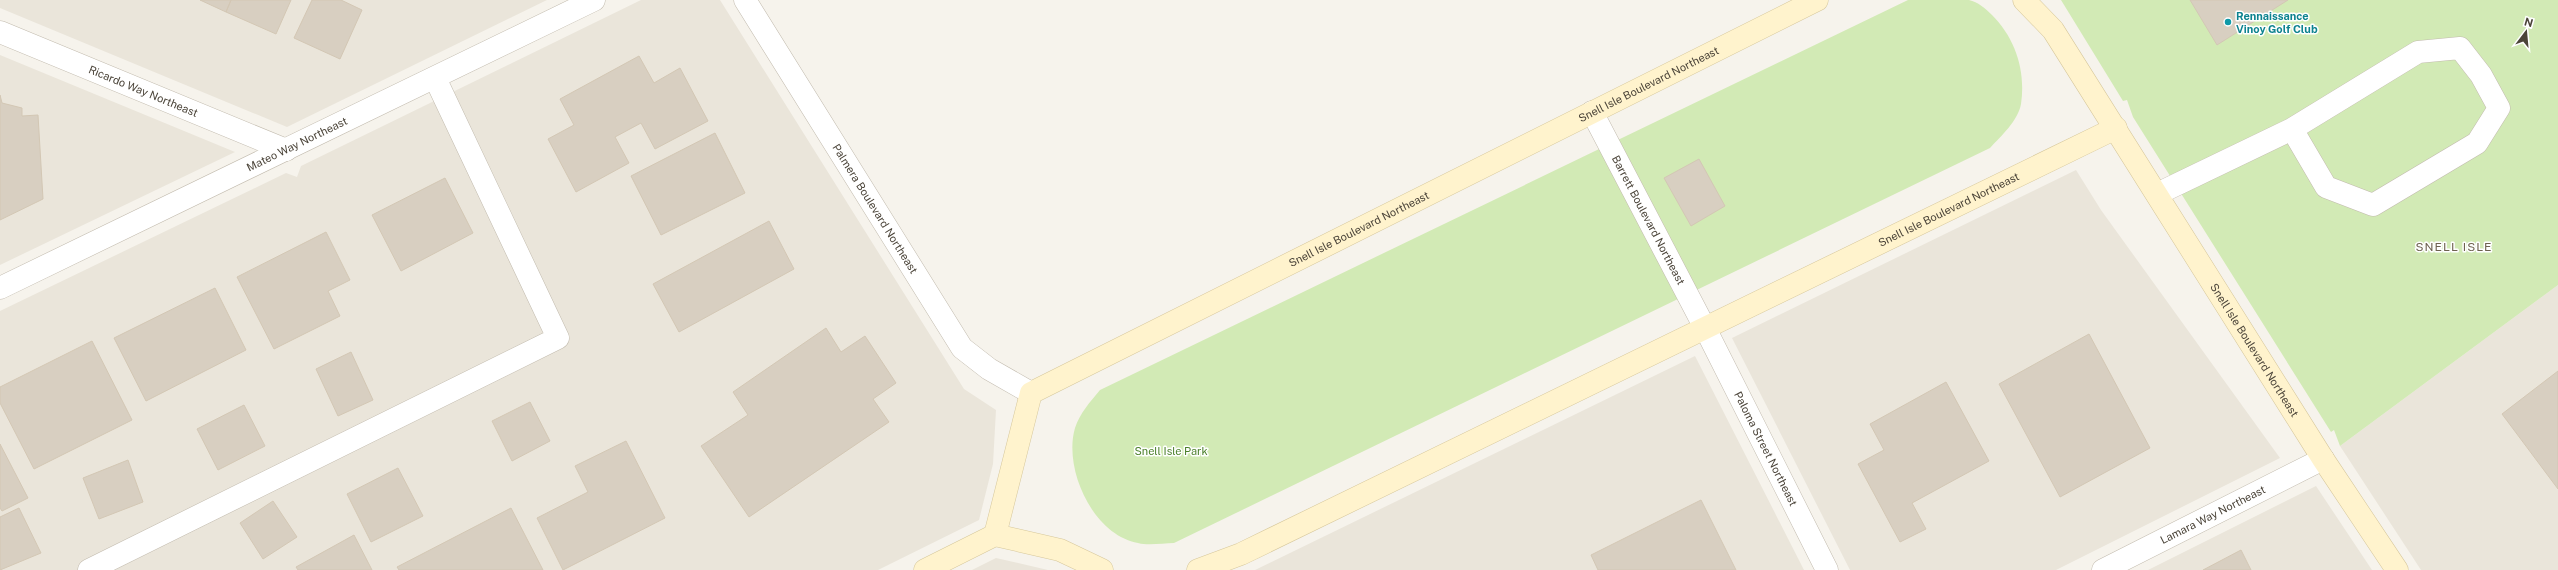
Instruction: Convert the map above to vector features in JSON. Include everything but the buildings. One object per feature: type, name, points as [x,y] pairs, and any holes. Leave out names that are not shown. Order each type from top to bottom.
[{"type":"street","name":"Mateo Way Northeast","points":[[0,288],[594,0]]},
{"type":"street","name":"Palmera Boulevard Northeast","points":[[745,0],[962,348],[989,369],[1031,393]]},
{"type":"street","name":"Snell Isle Boulevard Northeast","points":[[1031,393],[1817,0]]},
{"type":"street","name":"Snell Isle Boulevard Northeast","points":[[2024,0],[2053,30],[2323,459],[2397,570]]},
{"type":"street","name":"Ricardo Way Northeast","points":[[0,32],[286,150]]},
{"type":"street","points":[[2157,194],[2292,128],[2418,52],[2460,48],[2481,75],[2499,108],[2477,143],[2373,205],[2326,187],[2292,128]]},
{"type":"street","points":[[89,570],[558,338],[435,78]]},
{"type":"street","name":"Barrett Boulevard Northeast","points":[[1592,112],[1705,328]]},
{"type":"street","name":"Snell Isle Boulevard Northeast","points":[[1198,570],[1241,554],[2116,128]]},
{"type":"street","name":"Paloma Street Northeast","points":[[1705,328],[1827,570]]},
{"type":"street","points":[[995,535],[1031,393]]},
{"type":"street","name":"Lamara Way Northeast","points":[[2103,570],[2323,459]]},
{"type":"street","points":[[925,570],[995,535],[1060,550],[1102,570]]},
{"type":"shaded area","points":[[0,0],[547,0],[287,127],[0,8]]},
{"type":"shaded area","points":[[641,0],[720,0],[964,389],[996,410],[993,464],[979,520],[878,570],[0,570],[0,311],[286,173],[297,177],[301,166]]},
{"type":"shaded area","points":[[0,55],[235,152],[0,265]]},
{"type":"shaded area","points":[[2076,170],[2101,210],[2280,458],[2056,570],[1850,570],[1732,338]]},
{"type":"shaded area","points":[[2558,285],[2558,570],[2421,570],[2340,446]]},
{"type":"shaded area","points":[[1695,356],[1804,570],[1255,570]]},
{"type":"shaded area","points":[[2316,486],[2372,570],[2148,570]]},
{"type":"shaded area","points":[[996,558],[1048,570],[972,570]]},
{"type":"green space","name":"Snell Isle Park","points":[[1908,0],[1969,0],[1975,2],[1989,12],[2000,24],[2013,44],[2022,79],[2021,104],[2013,122],[1990,148],[1174,543],[1142,544],[1122,537],[1107,527],[1095,514],[1085,498],[1073,462],[1072,444],[1075,428],[1080,417],[1100,390]]},
{"type":"green space","points":[[2061,0],[2558,0],[2558,285],[2340,446],[2334,430],[2331,432],[2133,117],[2127,100],[2123,101]]},
{"type":"place","name":"Rennaissance Vinoy Golf Club","points":[[2228,22]]},
{"type":"district","name":"SNELL ISLE","points":[[2454,247]]}]
